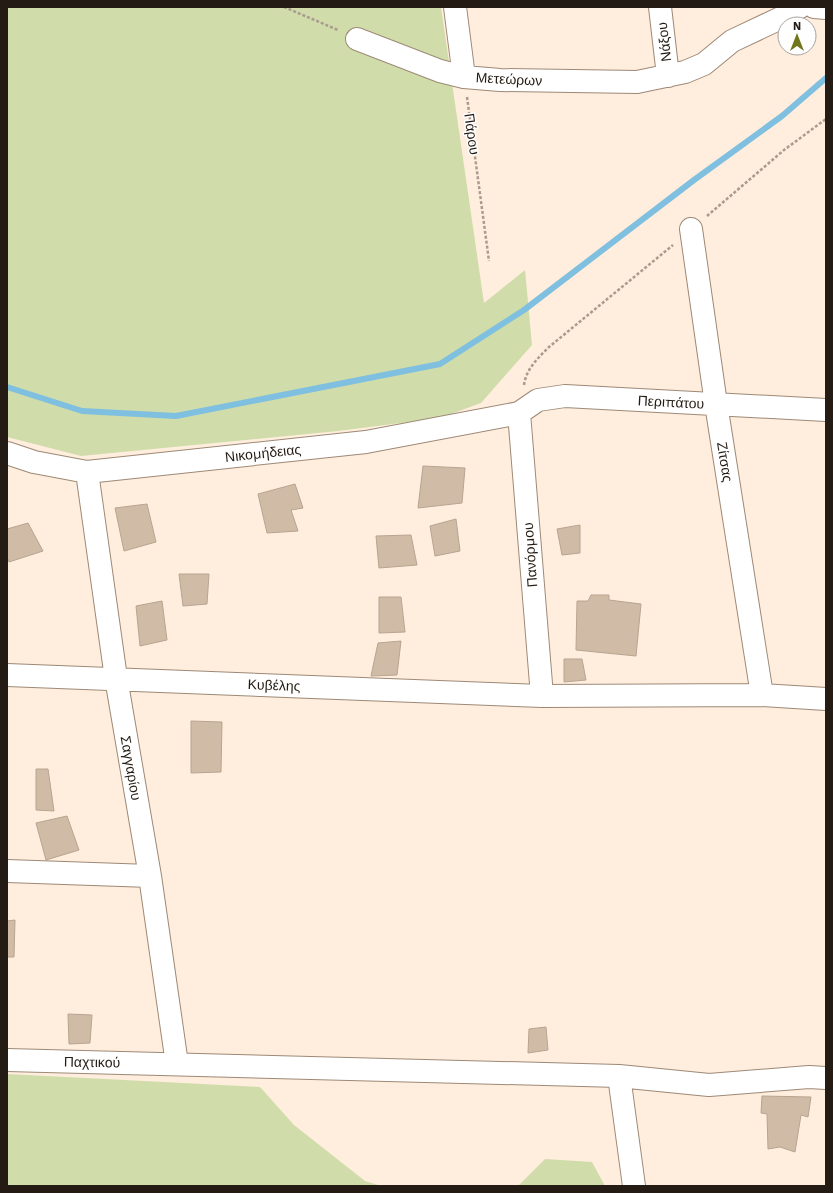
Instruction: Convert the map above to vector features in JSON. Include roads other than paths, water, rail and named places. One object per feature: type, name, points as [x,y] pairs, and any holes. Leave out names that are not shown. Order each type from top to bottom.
[{"type":"street","points":[[455,7],[464,77]]},
{"type":"street","name":"Νάξου","points":[[660,7],[668,76]]},
{"type":"street","name":"Μετεώρων","points":[[357,39],[440,71],[464,77],[500,80],[637,82],[685,72],[704,64],[732,41],[787,16],[800,7]]},
{"type":"street","points":[[814,7],[826,8]]},
{"type":"street","name":"Ζίτσας","points":[[692,229],[716,404],[762,695]]},
{"type":"street","name":"Περιπάτου","points":[[520,413],[538,400],[565,396],[826,410]]},
{"type":"street","name":"Νικομήδειας","points":[[7,453],[34,462],[87,472],[366,442],[520,413]]},
{"type":"street","name":"Πανόρμου","points":[[520,413],[542,696]]},
{"type":"street","name":"Σαγγαρίου","points":[[87,472],[116,678],[150,876],[177,1064]]},
{"type":"street","name":"Κυβέλης","points":[[7,675],[116,678],[542,696],[762,695],[826,699]]},
{"type":"street","points":[[7,871],[150,876]]},
{"type":"street","name":"Παχτικού","points":[[7,1060],[619,1076],[710,1085],[826,1078]]},
{"type":"street","points":[[619,1076],[634,1186]]},
{"type":"waterway","points":[[7,387],[82,411],[176,416],[440,364],[524,310],[694,180],[782,116],[826,78]]}]
